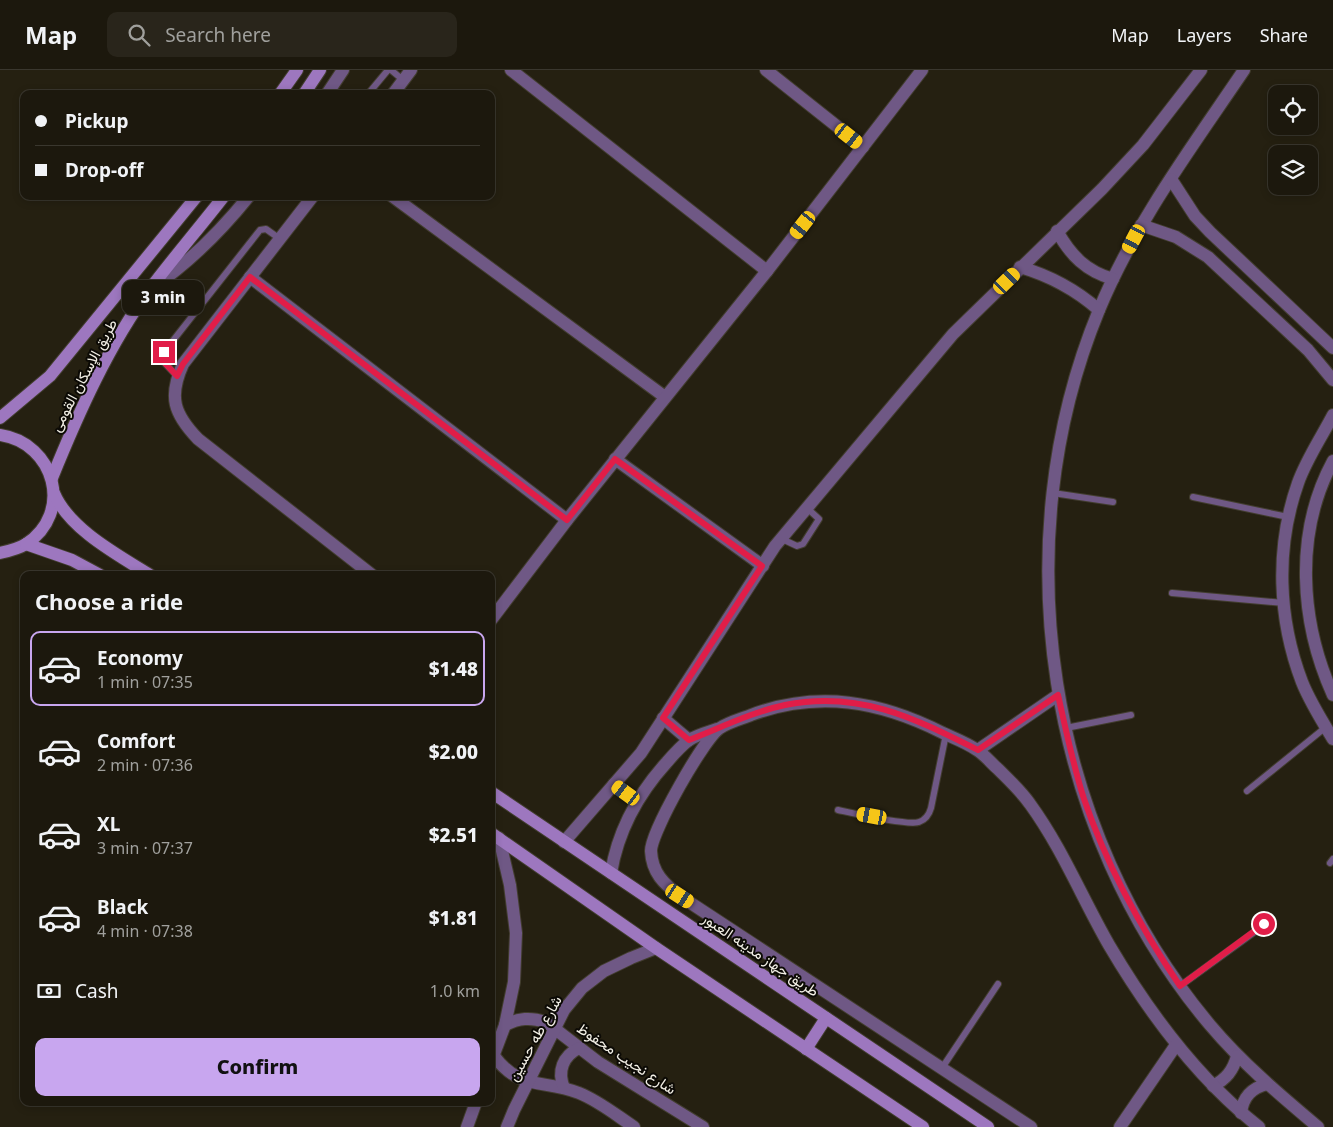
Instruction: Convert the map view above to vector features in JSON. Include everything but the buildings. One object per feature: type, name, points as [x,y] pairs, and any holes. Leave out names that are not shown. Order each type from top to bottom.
[{"type":"main road","points":[[283,90],[297,70]]},
{"type":"main road","points":[[307,90],[320,70]]},
{"type":"main road","name":"طريق الإسكان القومى","points":[[0,418],[50,376],[194,200]]},
{"type":"main road","name":"طريق الإسكان القومى","points":[[52,478],[86,400],[118,340],[150,290],[221,200]]},
{"type":"main road","points":[[0,435],[15,438],[32,449],[46,464],[52,478],[54,493],[52,508],[38,534],[26,544],[0,557]]},
{"type":"main road","points":[[54,493],[72,520],[113,552],[144,571]]},
{"type":"main road","points":[[26,544],[72,560],[93,571]]},
{"type":"main road","points":[[0,553],[13,550]]},
{"type":"main road","name":"طريق جهاز مدينه العبور","points":[[495,795],[988,1127]]},
{"type":"main road","points":[[495,836],[656,948],[923,1127]]},
{"type":"main road","points":[[806,1049],[826,1018]]},
{"type":"street","points":[[330,90],[343,70]]},
{"type":"street","points":[[511,70],[767,271]]},
{"type":"street","points":[[766,70],[863,147]]},
{"type":"street","points":[[495,615],[615,459],[767,271],[922,70]]},
{"type":"street","points":[[564,842],[641,753],[782,538],[953,334],[1102,189],[1143,145],[1201,70]]},
{"type":"street","points":[[1244,70],[1141,225],[1113,279],[1082,354],[1069,400],[1053,493],[1049,540],[1048,588],[1051,635],[1058,695],[1084,798],[1116,878],[1144,932],[1180,986],[1209,1024],[1237,1056],[1318,1127]]},
{"type":"street","points":[[396,90],[407,75]]},
{"type":"street","points":[[1172,179],[1195,216],[1210,232],[1333,348]]},
{"type":"street","points":[[150,290],[169,277],[204,247],[245,200]]},
{"type":"street","points":[[310,200],[183,364],[177,376],[176,404],[184,424],[198,439],[367,571]]},
{"type":"street","points":[[397,200],[665,397]]},
{"type":"street","points":[[1141,225],[1176,238],[1208,257],[1308,350],[1333,380]]},
{"type":"street","points":[[1057,231],[1078,262],[1100,275],[1113,279]]},
{"type":"street","points":[[1020,267],[1063,283],[1099,310]]},
{"type":"street","points":[[250,277],[567,520]]},
{"type":"street","points":[[1333,416],[1298,482],[1288,517],[1282,570],[1287,628],[1294,656],[1310,700],[1333,739]]},
{"type":"street","points":[[615,459],[762,566]]},
{"type":"street","points":[[1333,461],[1320,491],[1312,517],[1306,570],[1307,597],[1312,632],[1324,674],[1333,695]]},
{"type":"street","points":[[978,750],[1058,695]]},
{"type":"street","points":[[611,873],[618,843],[629,814],[661,769],[689,740],[763,711],[784,705],[807,702],[829,701],[860,704],[890,710],[918,720],[978,750],[1017,787],[1053,838],[1110,945],[1142,998],[1176,1045],[1213,1086],[1259,1127]]},
{"type":"street","points":[[663,718],[689,740]]},
{"type":"street","points":[[719,728],[689,769],[655,834],[651,848],[652,863],[658,877],[667,887],[680,896],[1031,1127]]},
{"type":"street","points":[[614,784],[637,801]]},
{"type":"street","name":"شارع طه حسين","points":[[495,836],[510,885],[516,933],[514,982],[505,1025],[495,1051]]},
{"type":"street","name":"شارع طه حسين","points":[[507,1127],[564,1010],[582,988],[604,971],[656,948]]},
{"type":"street","name":"شارع نجيب محفوظ","points":[[505,1025],[514,1020],[525,1018],[546,1022],[598,1062],[703,1127]]},
{"type":"street","points":[[1120,1127],[1176,1045]]},
{"type":"street","points":[[564,1088],[561,1076],[562,1064],[569,1054],[579,1048]]},
{"type":"street","points":[[1213,1086],[1229,1074],[1235,1066],[1237,1056]]},
{"type":"street","points":[[495,1061],[514,1076],[528,1082],[564,1088],[590,1098],[634,1127]]},
{"type":"street","points":[[1241,1112],[1246,1097],[1252,1090],[1267,1084]]},
{"type":"street","points":[[467,1127],[475,1106]]},
{"type":"lane","points":[[372,90],[389,70],[407,75]]},
{"type":"lane","points":[[177,376],[162,360],[164,352],[260,230],[266,229],[280,240]]},
{"type":"lane","points":[[1053,493],[1113,502]]},
{"type":"lane","points":[[1193,497],[1288,517]]},
{"type":"lane","points":[[782,538],[795,546],[803,544],[818,520],[807,508]]},
{"type":"lane","points":[[1172,593],[1284,603]]},
{"type":"lane","points":[[1066,728],[1131,715]]},
{"type":"lane","points":[[1247,791],[1326,727]]},
{"type":"lane","points":[[838,810],[913,823],[925,819],[931,808],[946,734]]},
{"type":"lane","points":[[1180,986],[1264,924]]},
{"type":"lane","points":[[942,1068],[998,984]]},
{"type":"route","points":[[164,352],[162,360],[177,376],[183,364],[250,277],[567,520],[615,459],[762,566],[663,718],[689,740],[763,711],[784,705],[829,701],[860,704],[890,710],[918,720],[978,750],[1058,695],[1084,798],[1099,838],[1116,878],[1136,916],[1158,954],[1180,986],[1264,924]]}]
